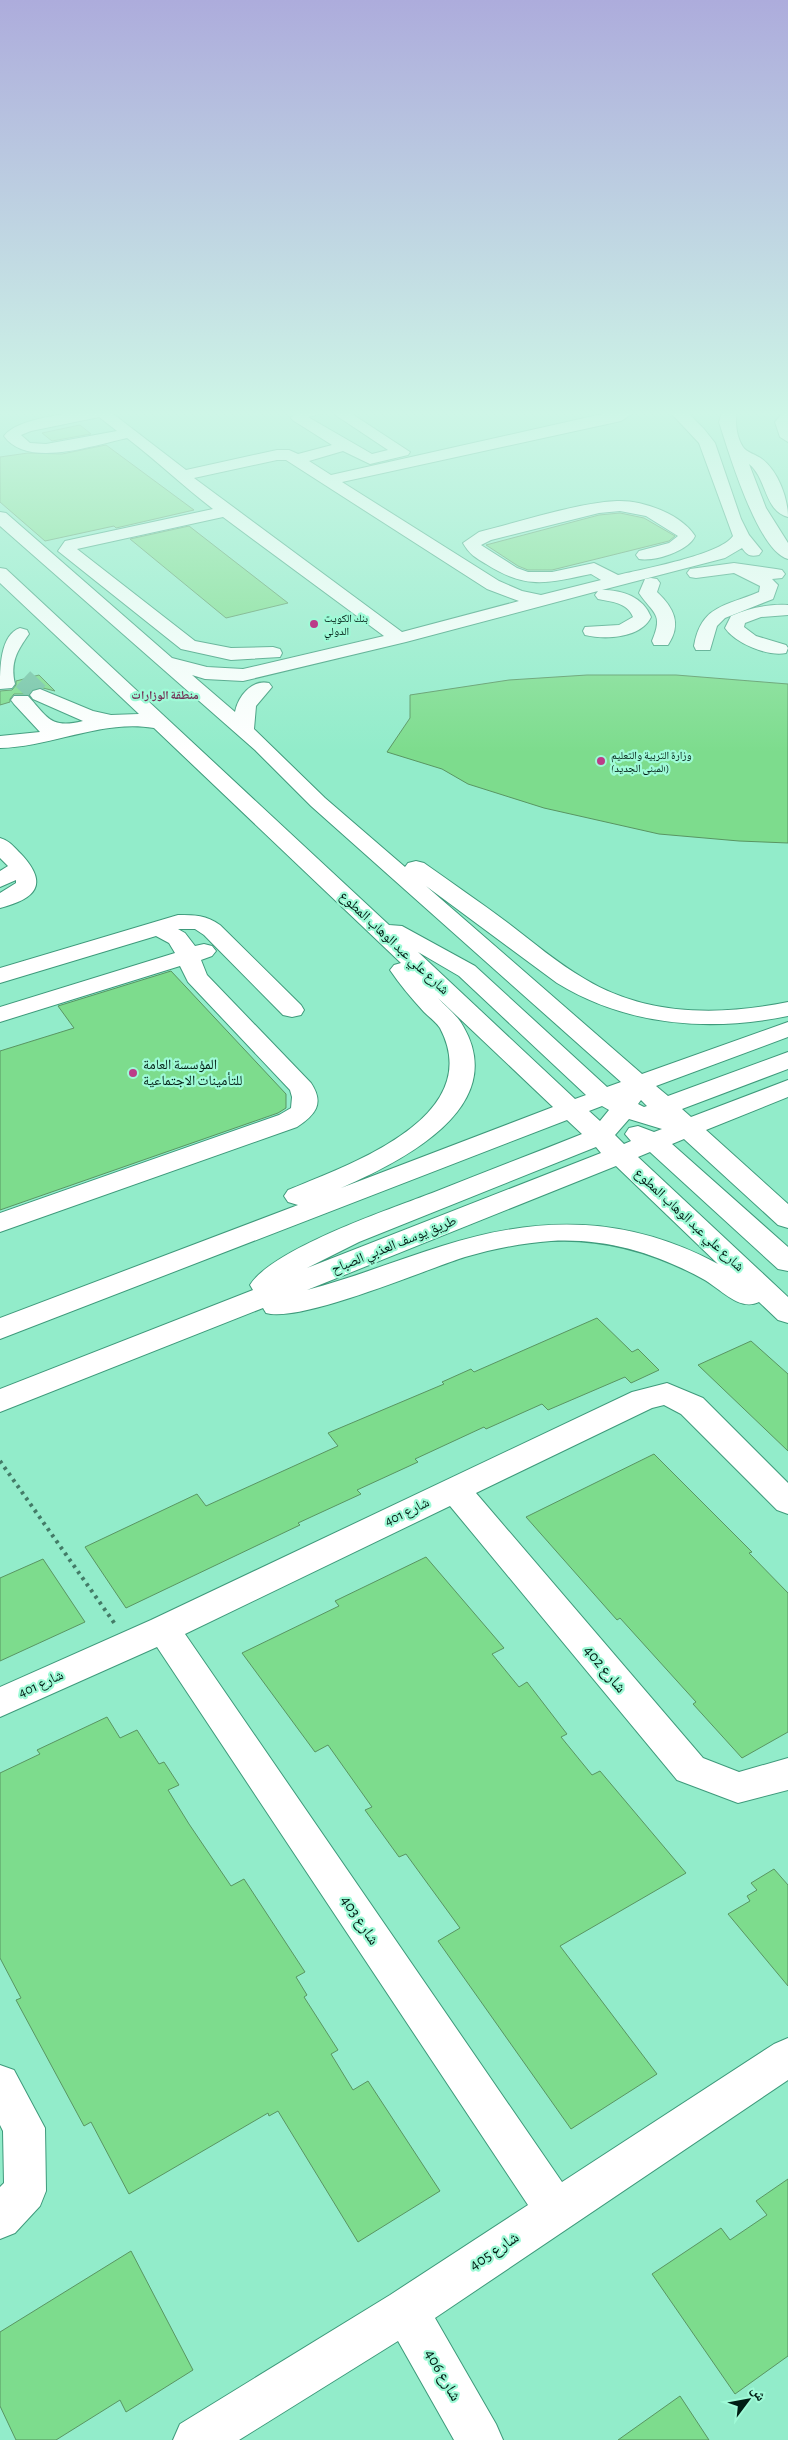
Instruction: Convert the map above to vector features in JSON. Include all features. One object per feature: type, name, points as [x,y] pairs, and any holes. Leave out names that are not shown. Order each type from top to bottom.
[{"type":"street","points":[[9,524],[166,660],[244,730],[318,802],[638,1084]]},
{"type":"street","points":[[167,524],[71,545],[67,550],[188,645],[211,653],[238,656],[297,653],[306,660]]},
{"type":"street","points":[[244,524],[399,638]]},
{"type":"street","points":[[396,524],[493,586],[516,595],[543,601]]},
{"type":"street","points":[[534,524],[485,536],[472,543],[475,549],[518,575],[544,578],[594,568],[610,588],[637,606],[642,617],[640,621],[623,630],[592,632]]},
{"type":"street","points":[[656,576],[644,556],[678,546],[684,543],[687,536],[681,529],[672,524]]},
{"type":"street","points":[[737,524],[741,536],[757,556],[782,579]]},
{"type":"street","points":[[767,524],[776,540],[788,554]]},
{"type":"street","points":[[243,674],[230,680],[231,686],[237,690],[262,687],[281,679],[656,576],[719,554],[736,545],[741,536]]},
{"type":"street","points":[[719,554],[729,553],[740,557],[743,562],[734,568]]},
{"type":"street","points":[[656,576],[734,568],[782,579]]},
{"type":"street","points":[[702,646],[708,626],[714,618],[724,612],[767,595],[770,589],[769,585],[760,578],[734,568]]},
{"type":"street","name":"شارع علي عبد الوهاب المطوع","points":[[0,573],[571,1110],[629,1120],[619,1155],[788,1313]]},
{"type":"street","points":[[656,576],[648,593],[665,610],[668,616],[661,641]]},
{"type":"street","points":[[166,660],[205,673],[227,676],[243,674],[399,638],[543,601],[610,588]]},
{"type":"street","points":[[779,649],[749,640],[734,628],[737,620],[749,614],[770,610],[788,610]]},
{"type":"street","points":[[14,681],[12,667],[2,648],[34,623],[41,612]]},
{"type":"street","points":[[244,730],[245,705],[248,698],[262,687]]},
{"type":"street","points":[[40,695],[87,716],[114,720]]},
{"type":"street","points":[[21,700],[47,728],[65,731]]},
{"type":"street","points":[[0,742],[18,742],[114,720],[140,719],[162,724]]},
{"type":"street","points":[[318,802],[346,818],[479,913],[539,960],[600,996],[669,1016],[706,1018],[744,1017],[788,1009]]},
{"type":"street","points":[[74,1300],[264,1210],[374,1162],[407,1144],[431,1126],[450,1107],[463,1065],[460,1046],[451,1027],[338,897],[268,826]]},
{"type":"street","points":[[0,845],[22,868],[29,881],[26,888],[19,894],[0,901]]},
{"type":"street","points":[[0,880],[22,868]]},
{"type":"street","points":[[0,976],[188,920],[200,922],[226,944],[292,1010]]},
{"type":"street","points":[[372,921],[422,944],[467,971],[629,1120],[788,1262]]},
{"type":"street","points":[[0,1223],[288,1121],[303,1111],[305,1097],[302,1088],[196,977],[183,944],[178,938],[158,928]]},
{"type":"street","points":[[0,1015],[226,944]]},
{"type":"street","points":[[0,1031],[29,1020],[34,1004]]},
{"type":"street","points":[[638,1084],[788,1029]]},
{"type":"street","points":[[231,1310],[272,1277],[310,1255],[349,1236],[629,1120],[788,1060]]},
{"type":"street","points":[[629,1120],[638,1084]]},
{"type":"street","name":"طريق يوسف العذبي الصباح","points":[[0,1329],[571,1110],[687,1127],[788,1088]]},
{"type":"street","name":"طريق يوسف العذبي الصباح","points":[[0,1401],[619,1155],[629,1120]]},
{"type":"street","points":[[687,1127],[788,1219]]},
{"type":"street","points":[[231,1310],[318,1297],[478,1244],[517,1235],[559,1232],[602,1234],[644,1242],[683,1256],[719,1274],[788,1328]]},
{"type":"street","name":"شارع 401","points":[[0,1703],[163,1629],[643,1400],[667,1394],[692,1406],[788,1502]]},
{"type":"street","name":"شارع 402","points":[[454,1489],[690,1770],[738,1788],[781,1777],[788,1773]]},
{"type":"street","name":"شارع 403","points":[[163,1629],[556,2210]]},
{"type":"street","name":"شارع 405","points":[[196,2440],[406,2311],[788,2057]]},
{"type":"street","points":[[0,2084],[24,2128],[25,2191],[0,2218]]},
{"type":"street","name":"شارع 406","points":[[406,2311],[480,2440]]},
{"type":"path","points":[[0,1461],[130,1644]]},
{"type":"building","points":[[25,524],[134,524],[116,528],[114,526],[45,541]]},
{"type":"building","points":[[566,524],[654,524],[675,536],[669,541],[552,570],[528,570],[518,566],[486,545]]},
{"type":"building","points":[[189,526],[288,603],[226,618],[130,539]]},
{"type":"building","points":[[39,675],[55,691],[39,687],[32,689],[28,694],[14,694],[10,702],[0,705],[0,691],[12,690],[16,685],[16,681]]},
{"type":"building","name":"وزارة التربية والتعليم (المبنى الجديد)","points":[[587,675],[676,675],[788,684],[788,843],[659,834],[544,808],[468,784],[442,769],[387,752],[410,718],[410,695],[509,680]]},
{"type":"building","name":"المؤسسة العامة للتأمينات الاجتماعية","points":[[171,971],[286,1094],[286,1108],[278,1113],[0,1210],[0,1051],[74,1028],[58,1006]]},
{"type":"building","points":[[597,1318],[632,1352],[638,1349],[659,1370],[631,1383],[625,1377],[548,1410],[542,1404],[486,1429],[484,1427],[415,1459],[418,1462],[357,1490],[361,1494],[298,1523],[300,1525],[126,1608],[85,1547],[197,1494],[206,1506],[338,1446],[328,1433],[444,1384],[442,1382],[471,1369],[474,1372]]},
{"type":"building","points":[[751,1341],[788,1374],[788,1451],[698,1365]]},
{"type":"building","points":[[654,1454],[752,1552],[749,1553],[788,1593],[788,1732],[742,1758],[693,1704],[696,1702],[620,1618],[617,1620],[526,1517]]},
{"type":"building","points":[[426,1557],[504,1648],[492,1654],[519,1687],[527,1682],[567,1734],[561,1737],[592,1775],[600,1771],[686,1873],[560,1946],[657,2074],[571,2129],[438,1941],[460,1928],[406,1854],[399,1857],[365,1810],[372,1807],[328,1745],[315,1752],[242,1653],[339,1606],[335,1601]]},
{"type":"building","points":[[43,1559],[85,1622],[0,1661],[0,1578]]},
{"type":"building","points":[[107,1717],[120,1738],[137,1730],[159,1764],[164,1762],[179,1785],[168,1790],[189,1824],[231,1886],[244,1879],[305,1972],[296,1977],[307,1995],[304,1997],[338,2050],[331,2054],[353,2090],[368,2081],[440,2191],[358,2242],[278,2111],[269,2116],[268,2113],[129,2194],[91,2122],[84,2126],[16,2000],[21,1998],[0,1958],[0,1773],[40,1754],[37,1750]]},
{"type":"building","points":[[774,1869],[788,1885],[788,1986],[728,1914],[750,1901],[747,1896],[757,1890],[751,1883]]},
{"type":"building","points":[[788,2179],[788,2356],[735,2394],[652,2274],[721,2228],[730,2240],[767,2215],[756,2201]]},
{"type":"building","points":[[131,2251],[193,2370],[126,2412],[120,2400],[56,2440],[16,2440],[0,2406],[0,2332]]},
{"type":"building","points":[[680,2396],[709,2440],[618,2440]]},
{"type":"tunnel","points":[[23,679],[40,695]]},
{"type":"place","name":"بنك الكويت الدولي","points":[[314,624]]},
{"type":"place","name":"وزارة التربية والتعليم (المبنى الجديد)","points":[[601,761]]},
{"type":"place","name":"المؤسسة العامة للتأمينات الاجتماعية","points":[[133,1073]]},
{"type":"district","name":"منطقة الوزارات","points":[[165,695]]}]
